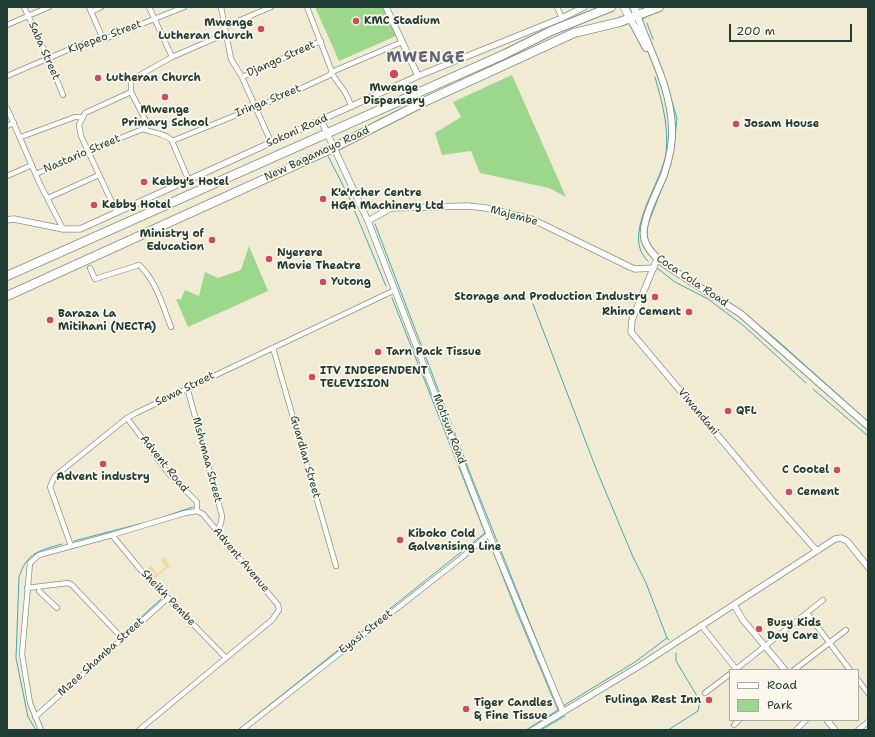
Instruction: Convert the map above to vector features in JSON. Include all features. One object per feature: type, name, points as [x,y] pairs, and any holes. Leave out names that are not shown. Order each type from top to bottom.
[{"type":"highway","points":[[584,17],[601,7]]},
{"type":"highway","points":[[584,17],[611,7]]},
{"type":"highway","name":"New Bagamoyo Road","points":[[7,296],[333,148],[426,101],[574,33],[633,17],[659,7]]},
{"type":"highway","name":"New Bagamoyo Road","points":[[7,276],[584,17]]},
{"type":"main road","points":[[624,7],[633,17]]},
{"type":"main road","points":[[633,17],[634,7]]},
{"type":"main road","name":"Coca Cola Road","points":[[633,17],[665,86],[672,128],[670,153],[644,229],[646,245],[657,259],[741,314],[868,426]]},
{"type":"street","name":"Saba Street","points":[[24,7],[49,60],[63,95]]},
{"type":"street","points":[[7,25],[49,7]]},
{"type":"street","points":[[101,7],[90,9],[104,40]]},
{"type":"street","points":[[149,7],[172,57]]},
{"type":"street","name":"Kipepeo Street","points":[[7,76],[49,60],[81,45],[104,40],[184,7]]},
{"type":"street","points":[[221,7],[231,59],[242,77],[271,142]]},
{"type":"street","points":[[224,27],[270,7]]},
{"type":"street","points":[[307,7],[335,79],[345,92],[352,107]]},
{"type":"street","points":[[386,7],[418,76]]},
{"type":"street","points":[[557,7],[562,18]]},
{"type":"street","name":"Sokoni Road","points":[[7,220],[14,219],[63,229],[80,229],[116,211],[189,181],[271,142],[352,107],[418,76],[562,18],[584,7]]},
{"type":"street","points":[[189,181],[171,139],[143,129],[146,128],[147,123],[131,92],[130,83],[134,77],[172,57],[225,34]]},
{"type":"street","name":"Django Street","points":[[242,77],[321,41]]},
{"type":"street","name":"Iringa Street","points":[[172,141],[256,108],[328,76],[332,72],[402,42]]},
{"type":"street","points":[[116,211],[88,151],[79,126],[82,117],[92,108],[131,92]]},
{"type":"street","points":[[7,108],[36,174],[63,229]]},
{"type":"street","points":[[21,138],[75,117],[82,117]]},
{"type":"street","name":"Motisun Road","points":[[321,120],[368,221],[489,534],[563,712]]},
{"type":"street","points":[[7,126],[14,123]]},
{"type":"street","name":"Nastario Street","points":[[36,174],[143,129]]},
{"type":"street","points":[[7,176],[32,165]]},
{"type":"street","points":[[48,198],[99,175]]},
{"type":"street","name":"Majembe","points":[[368,221],[391,208],[475,207],[531,219],[635,269],[654,268]]},
{"type":"street","name":"Viwandani","points":[[657,259],[632,320],[632,332],[772,500],[817,551]]},
{"type":"street","points":[[90,268],[95,279],[139,265],[146,271],[155,287],[171,327]]},
{"type":"street","name":"Sewa Street","points":[[71,546],[51,492],[52,482],[55,476],[127,418],[187,388],[395,290]]},
{"type":"street","name":"Guardian Street","points":[[273,348],[336,566]]},
{"type":"street","name":"Mshumaa Street","points":[[187,388],[222,516],[221,523],[217,531]]},
{"type":"street","name":"Advent Road","points":[[127,418],[169,474],[197,502],[197,511]]},
{"type":"street","points":[[41,730],[30,703],[22,654],[28,568],[32,559],[39,555],[185,513],[197,511]]},
{"type":"street","name":"Advent Avenue","points":[[197,511],[203,514],[278,605],[278,612],[272,620],[226,658]]},
{"type":"street","name":"Eyasi Street","points":[[242,730],[489,534]]},
{"type":"street","name":"Sheikh Pembe","points":[[112,535],[144,574],[226,658]]},
{"type":"street","points":[[533,730],[641,665],[835,539],[841,538],[847,541],[868,567]]},
{"type":"street","points":[[27,588],[64,582],[72,585],[122,638]]},
{"type":"street","points":[[39,591],[57,608]]},
{"type":"street","name":"Mzee Shamba Street","points":[[35,717],[168,598]]},
{"type":"street","points":[[736,669],[823,600]]},
{"type":"street","points":[[734,605],[743,620],[784,669]]},
{"type":"street","points":[[807,613],[849,669]]},
{"type":"street","points":[[701,625],[734,669]]},
{"type":"street","points":[[795,669],[830,644],[846,630]]},
{"type":"street","points":[[139,730],[226,658]]},
{"type":"street","points":[[705,693],[729,675]]},
{"type":"street","points":[[859,681],[868,693]]},
{"type":"street","points":[[734,725],[738,721]]},
{"type":"street","points":[[796,730],[805,721]]},
{"type":"street","points":[[828,721],[835,730]]},
{"type":"street","points":[[858,730],[868,722]]},
{"type":"green space","name":"KMC Stadium","points":[[315,7],[384,7],[396,36],[339,61]]},
{"type":"green space","points":[[512,75],[566,197],[549,188],[480,173],[471,151],[442,155],[435,133],[461,117],[453,102]]},
{"type":"green space","points":[[249,246],[268,291],[188,327],[176,299],[181,299],[185,290],[199,296],[205,272],[218,278],[241,270]]},
{"type":"sand","points":[[164,557],[170,566],[154,579],[145,571],[151,565],[157,574],[166,567],[160,560]]},
{"type":"waterway","points":[[642,20],[647,16]]},
{"type":"waterway","points":[[647,23],[653,39]]},
{"type":"waterway","points":[[661,67],[677,118],[675,137]]},
{"type":"waterway","points":[[648,261],[641,250],[638,238],[640,224],[663,165],[667,143],[666,124],[655,77]]},
{"type":"waterway","points":[[648,224],[668,173],[674,148]]},
{"type":"waterway","points":[[328,156],[348,195],[386,286]]},
{"type":"waterway","points":[[375,224],[473,481],[563,706],[635,662],[667,638]]},
{"type":"waterway","points":[[647,231],[647,238]]},
{"type":"waterway","points":[[650,245],[654,250]]},
{"type":"waterway","points":[[657,268],[675,282],[708,299],[744,326],[806,383]]},
{"type":"waterway","points":[[392,298],[485,533]]},
{"type":"waterway","points":[[730,303],[739,309]]},
{"type":"waterway","points":[[533,304],[597,471],[669,640]]},
{"type":"waterway","points":[[746,315],[777,340],[846,402]]},
{"type":"waterway","points":[[813,389],[868,436]]},
{"type":"waterway","points":[[148,522],[193,507]]},
{"type":"waterway","points":[[74,541],[143,523]]},
{"type":"waterway","points":[[238,730],[485,533]]},
{"type":"waterway","points":[[489,541],[558,710],[526,730]]},
{"type":"waterway","points":[[36,730],[28,717],[16,658],[19,577],[22,569],[30,557],[40,551],[62,544]]},
{"type":"waterway","points":[[126,631],[161,599]]},
{"type":"waterway","points":[[668,730],[698,711],[700,701],[676,661],[676,653]]},
{"type":"waterway","points":[[541,730],[565,716]]},
{"type":"place","name":"KMC Stadium","points":[[356,21]]},
{"type":"place","name":"Mwenge Lutheran Church","points":[[261,29]]},
{"type":"place","name":"Mwenge Dispensery","points":[[394,74]]},
{"type":"place","name":"Lutheran Church","points":[[98,78]]},
{"type":"place","name":"Mwenge Primary School","points":[[165,97]]},
{"type":"place","name":"Josam House","points":[[736,124]]},
{"type":"place","name":"Kebby's Hotel","points":[[144,182]]},
{"type":"place","name":"K'a'rcher Centre HGA Machinery Ltd","points":[[323,199]]},
{"type":"place","name":"Kebby Hotel","points":[[94,205]]},
{"type":"place","name":"Ministry of Education","points":[[212,240]]},
{"type":"place","name":"Nyerere Movie Theatre","points":[[269,259]]},
{"type":"place","name":"Yutong","points":[[323,282]]},
{"type":"place","name":"Storage and Production Industry","points":[[655,297]]},
{"type":"place","name":"Rhino Cement","points":[[689,312]]},
{"type":"place","name":"Baraza La Mitihani (NECTA)","points":[[50,320]]},
{"type":"place","name":"Tarn Pack Tissue","points":[[378,352]]},
{"type":"place","name":"ITV INDEPENDENT TELEVISION","points":[[312,377]]},
{"type":"place","name":"QFL","points":[[728,411]]},
{"type":"place","name":"Advent industry","points":[[103,464]]},
{"type":"place","name":"C Cootel","points":[[837,470]]},
{"type":"place","name":"Cement","points":[[789,492]]},
{"type":"place","name":"Kiboko Cold Galvenising Line","points":[[400,540]]},
{"type":"place","name":"Busy Kids Day Care","points":[[759,629]]},
{"type":"place","name":"Fulinga Rest Inn","points":[[709,700]]},
{"type":"place","name":"Tiger Candles & Fine Tissue","points":[[466,709]]},
{"type":"district","name":"MWENGE","points":[[426,58]]}]
